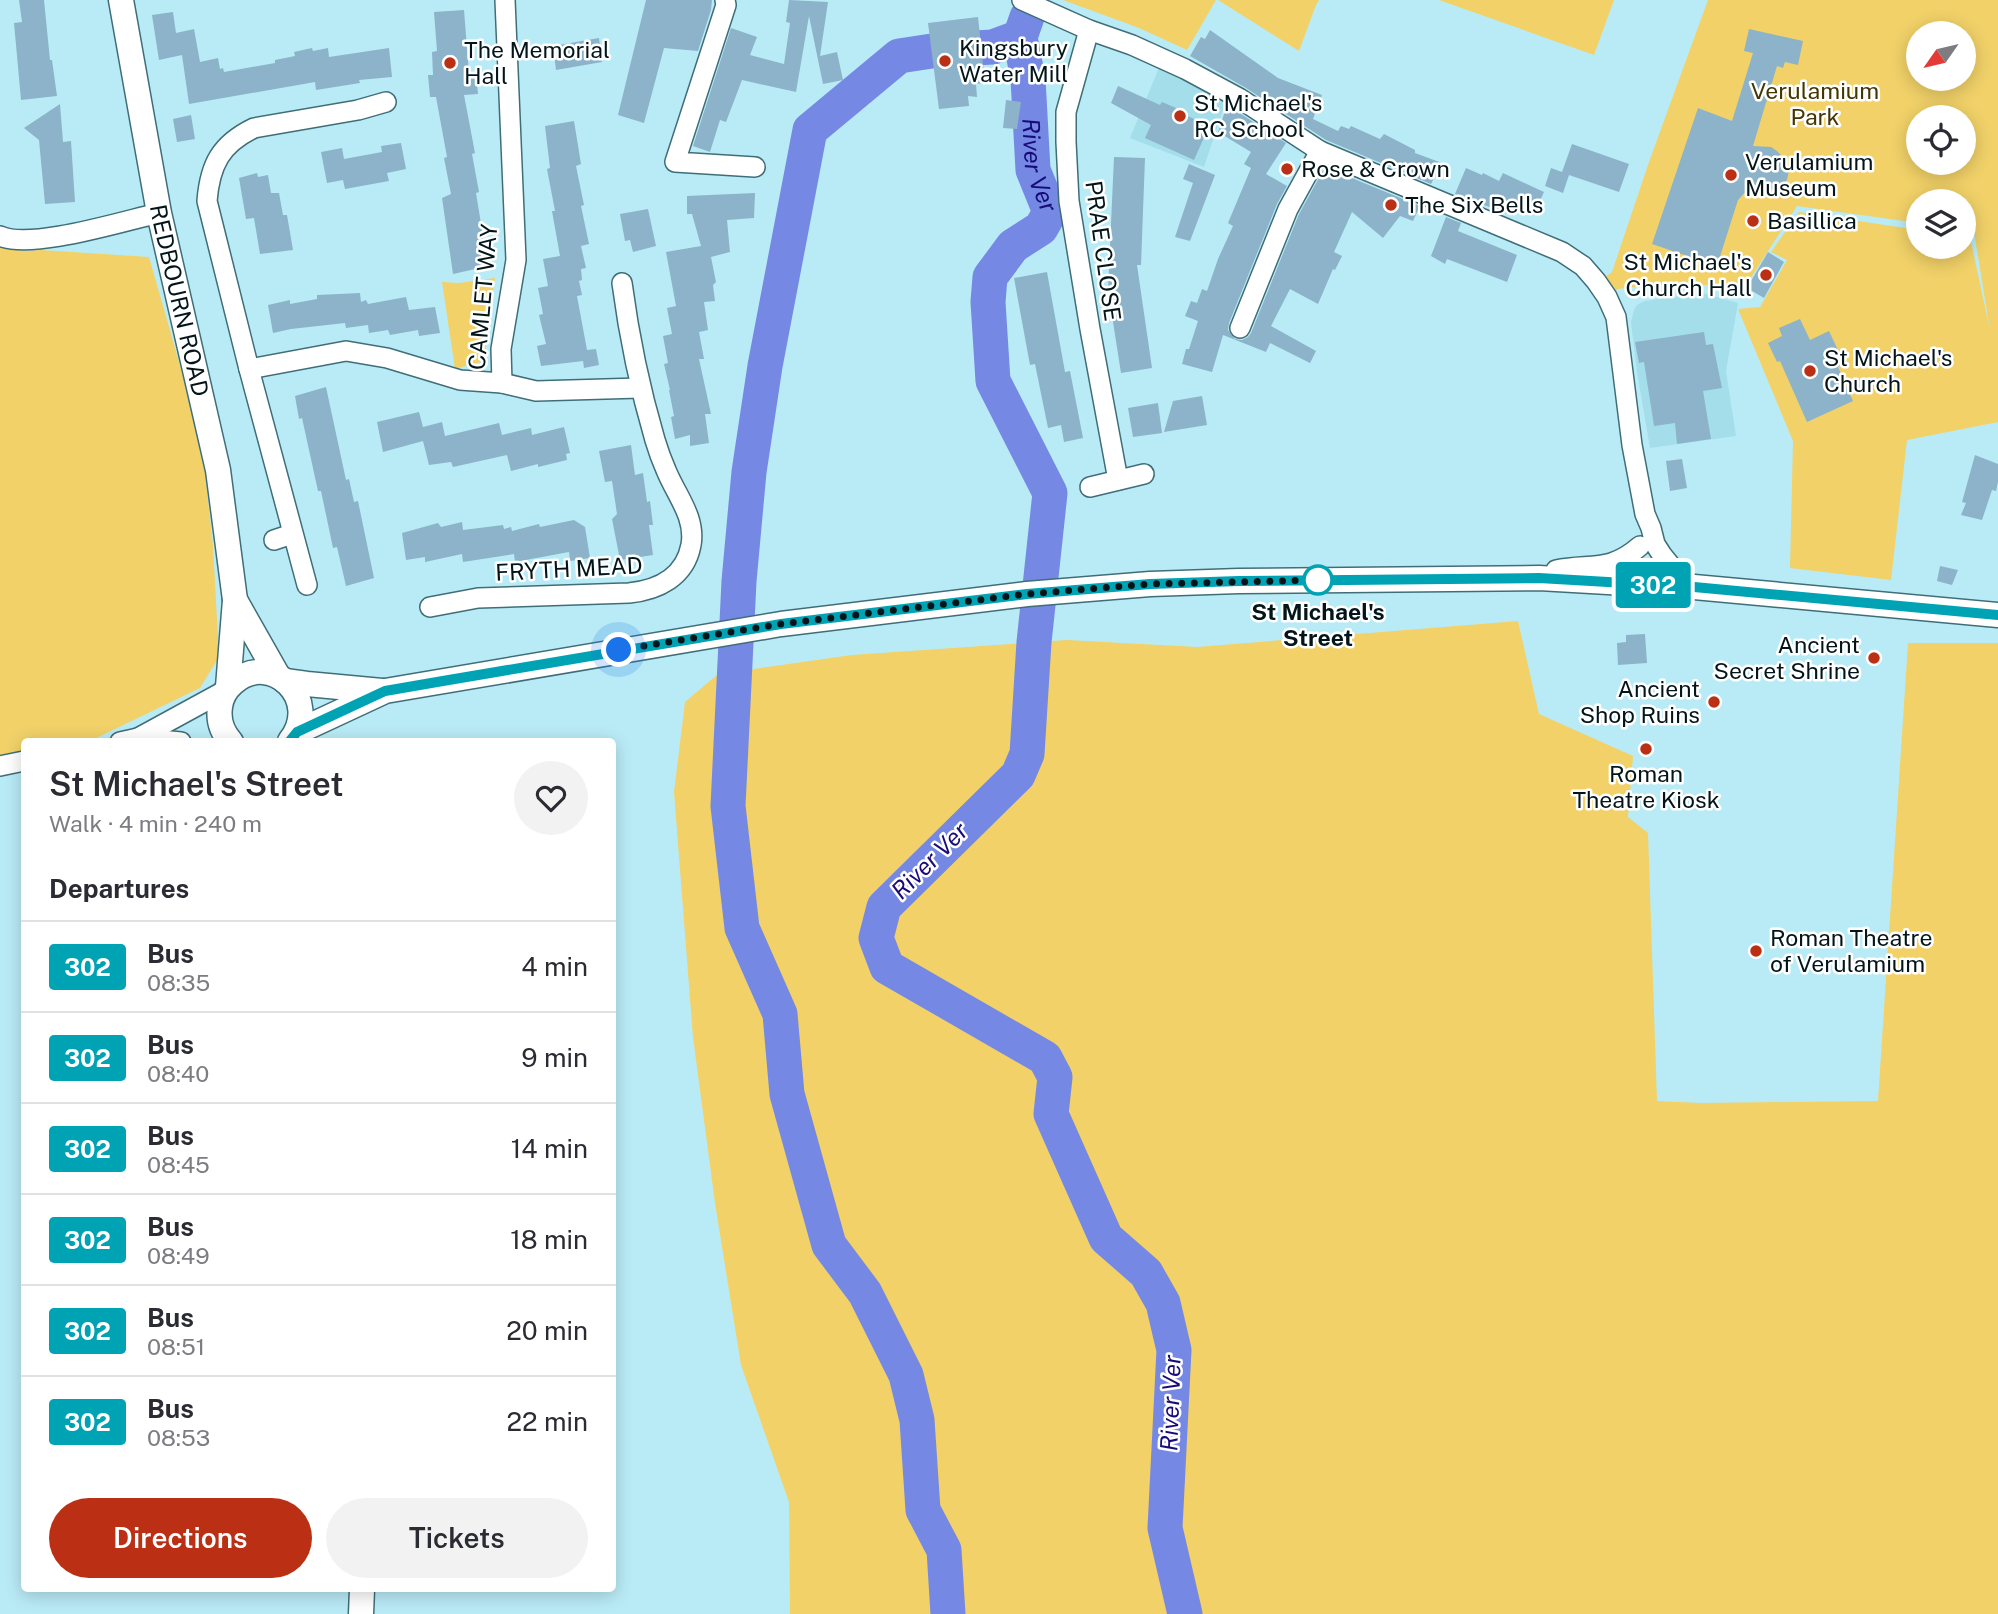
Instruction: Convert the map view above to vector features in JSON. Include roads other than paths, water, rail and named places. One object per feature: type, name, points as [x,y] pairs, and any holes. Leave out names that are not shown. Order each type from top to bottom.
[{"type":"main road","name":"REDBOURN ROAD","points":[[121,0],[159,213],[218,470],[234,600],[227,689],[219,714],[221,726],[228,738]]},
{"type":"main road","points":[[227,689],[238,678],[264,672],[307,684],[385,691],[781,624],[1039,593],[1150,584],[1539,578],[1694,587],[1998,615]]},
{"type":"main road","name":"REDBOURN ROAD","points":[[234,600],[281,678],[295,691],[301,718],[294,737]]},
{"type":"main road","points":[[294,737],[385,691]]},
{"type":"main road","points":[[360,1614],[362,1592]]},
{"type":"street","name":"CAMLET WAY","points":[[249,369],[346,351],[387,358],[460,380],[502,383],[501,349],[516,260],[505,0]]},
{"type":"street","points":[[725,0],[726,5],[675,162],[755,167]]},
{"type":"street","points":[[1022,0],[1088,30],[1132,45],[1212,83],[1320,151],[1562,252],[1583,266],[1607,297],[1616,317],[1632,445],[1645,514],[1655,544],[1679,576],[1694,587]]},
{"type":"street","name":"PRAE CLOSE","points":[[1088,30],[1066,111],[1069,201],[1118,480]]},
{"type":"street","points":[[307,584],[283,537],[249,369],[207,201],[209,180],[214,164],[225,148],[239,135],[254,128],[359,117],[386,102]]},
{"type":"street","points":[[1240,328],[1288,209],[1320,151]]},
{"type":"street","points":[[0,236],[26,241],[159,213]]},
{"type":"street","name":"FRYTH MEAD","points":[[430,607],[456,609],[478,598],[647,591],[663,585],[676,575],[685,563],[692,533],[688,513],[666,471],[640,388],[632,305],[622,283]]},
{"type":"street","points":[[502,383],[537,391],[640,388]]},
{"type":"street","points":[[1090,487],[1144,474]]},
{"type":"street","points":[[1640,584],[1639,526],[1645,514]]},
{"type":"street","points":[[1539,578],[1558,569],[1610,565],[1630,555],[1640,546]]},
{"type":"street","points":[[133,738],[227,689]]},
{"type":"street","points":[[0,766],[21,762]]},
{"type":"waterway","name":"River Ver","points":[[956,49],[993,47],[1020,37],[1027,17]]},
{"type":"waterway","name":"River Ver","points":[[1020,37],[1028,79],[1033,170],[1050,212],[1041,228],[1013,246],[990,277],[988,302],[993,381],[1050,493],[1034,642],[1027,754],[1018,775],[884,907],[876,938],[887,967],[1045,1058],[1055,1077],[1051,1114],[1106,1238],[1146,1273],[1163,1303],[1174,1350],[1165,1528],[1185,1614]]},
{"type":"waterway","name":"River Ver","points":[[932,51],[899,56],[810,130],[765,366],[749,472],[739,581],[728,806],[742,928],[780,1014],[787,1094],[829,1245],[865,1293],[906,1375],[917,1420],[923,1510],[944,1550],[948,1614]]},
{"type":"place","name":"Kingsbury Water Mill","points":[[945,61]]},
{"type":"place","name":"The Memorial Hall","points":[[450,63]]},
{"type":"place","name":"St Michael's RC School","points":[[1180,116]]},
{"type":"place","name":"Rose & Crown","points":[[1287,169]]},
{"type":"place","name":"Verulamium Museum","points":[[1731,175]]},
{"type":"place","name":"The Six Bells","points":[[1391,205]]},
{"type":"place","name":"Basillica","points":[[1753,221]]},
{"type":"place","name":"St Michael's Church Hall","points":[[1766,275]]},
{"type":"place","name":"St Michael's Church","points":[[1810,371]]},
{"type":"place","name":"St Michael's Street","points":[[1318,580]]},
{"type":"place","name":"Ancient Secret Shrine","points":[[1874,658]]},
{"type":"place","name":"Ancient Shop Ruins","points":[[1714,702]]},
{"type":"place","name":"Roman Theatre Kiosk","points":[[1646,749]]},
{"type":"place","name":"Roman Theatre of Verulamium","points":[[1756,951]]},
{"type":"park label","name":"Verulamium Park","points":[[1815,104]]}]
